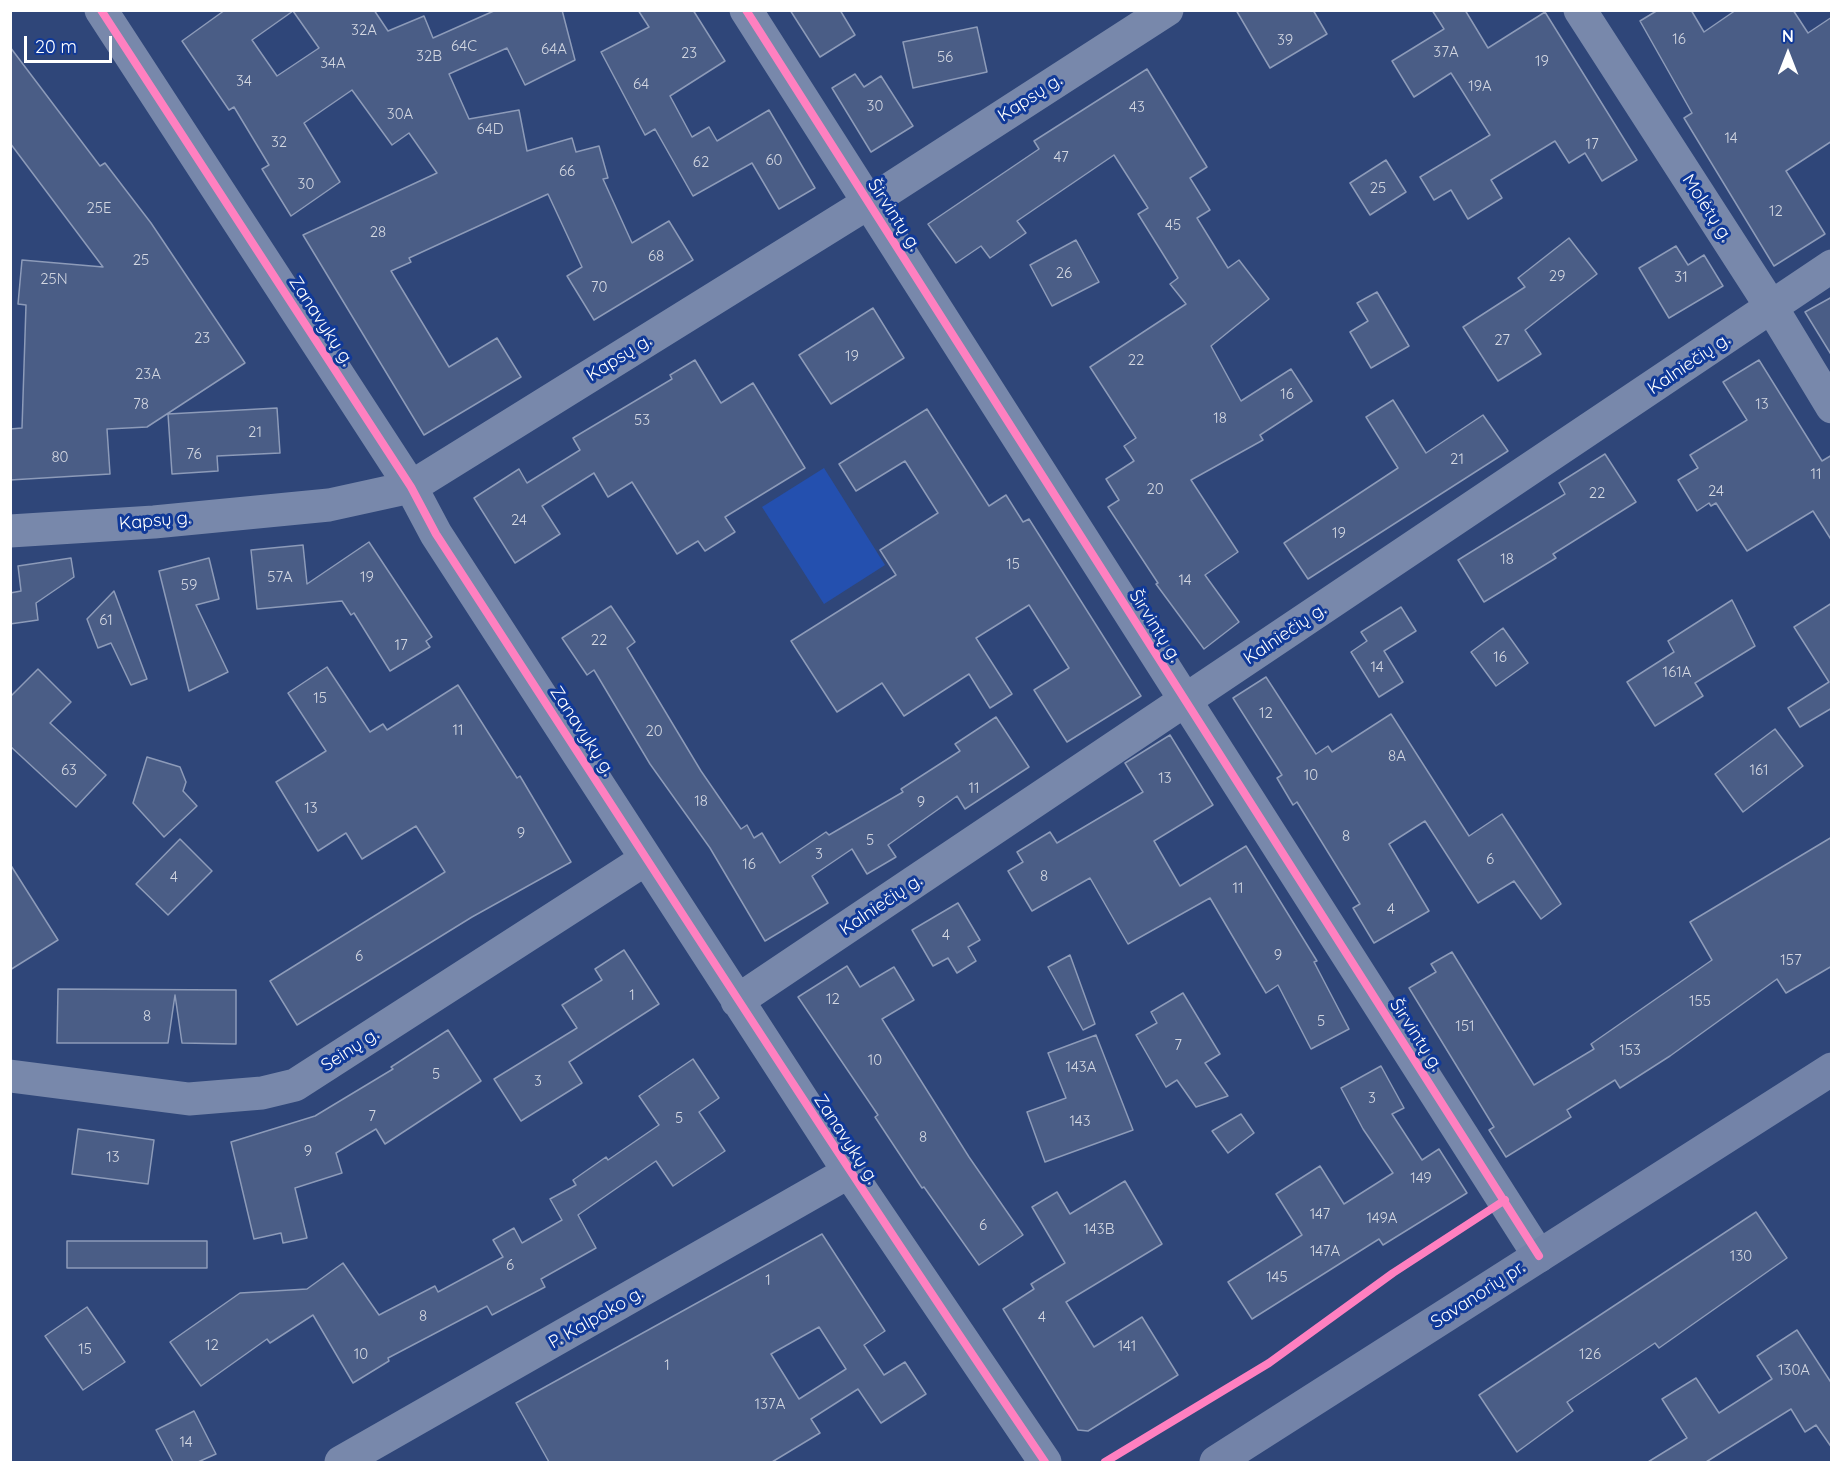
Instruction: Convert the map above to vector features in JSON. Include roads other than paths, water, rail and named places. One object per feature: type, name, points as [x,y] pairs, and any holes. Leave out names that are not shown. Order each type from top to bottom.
[{"type":"main road","name":"Savanorių pr.","points":[[1216,1462],[1832,1069]]},
{"type":"street","name":"Zanavykų g.","points":[[101,10],[411,487],[436,534],[737,1001],[849,1172],[1045,1462]]},
{"type":"street","name":"Širvintų g.","points":[[746,10],[1539,1256]]},
{"type":"street","name":"Kapsų g.","points":[[10,531],[329,505],[411,487],[868,203],[1167,10]]},
{"type":"street","name":"Molėtų g.","points":[[1580,10],[1772,308],[1832,408]]},
{"type":"street","name":"Kalniečių g.","points":[[737,1001],[1832,266]]},
{"type":"street","name":"Seinų g.","points":[[10,1076],[189,1099],[253,1095],[295,1085],[646,859]]},
{"type":"street","name":"P. Kalpoko g.","points":[[341,1462],[849,1172]]}]
